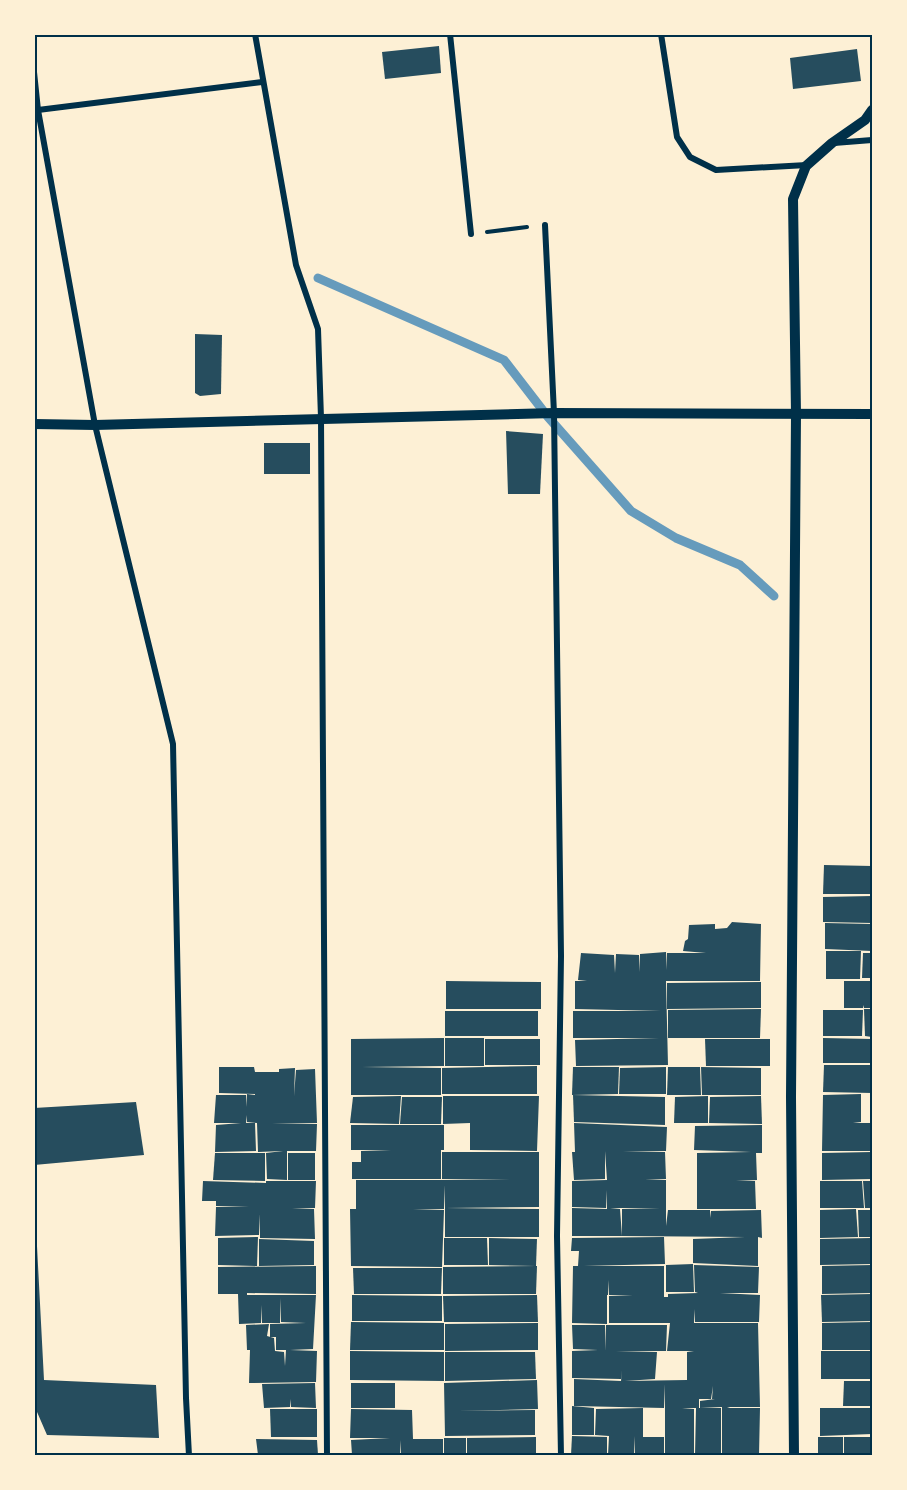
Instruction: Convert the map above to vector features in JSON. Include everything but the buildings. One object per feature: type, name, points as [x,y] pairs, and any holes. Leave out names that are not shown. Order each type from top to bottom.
[{"type":"street","points":[[255,34],[296,265],[318,329],[321,418],[327,1455]]},
{"type":"street","points":[[450,34],[471,234]]},
{"type":"street","points":[[661,34],[677,137],[690,157],[716,170],[807,165]]},
{"type":"street","points":[[34,72],[38,110],[95,425],[173,744],[189,1455]]},
{"type":"street","points":[[38,110],[262,82]]},
{"type":"street","points":[[794,1455],[791,1097],[796,414],[793,199],[807,165],[832,143],[865,120],[873,110]]},
{"type":"street","points":[[832,143],[873,140]]},
{"type":"street","points":[[545,225],[554,413],[561,956],[557,1236],[561,1455]]},
{"type":"street","points":[[34,424],[95,425],[554,413],[873,414]]},
{"type":"path","points":[[471,234],[545,225]]},
{"type":"waterway","points":[[318,278],[504,360],[548,417],[631,511],[676,538],[740,565],[774,596]]}]
